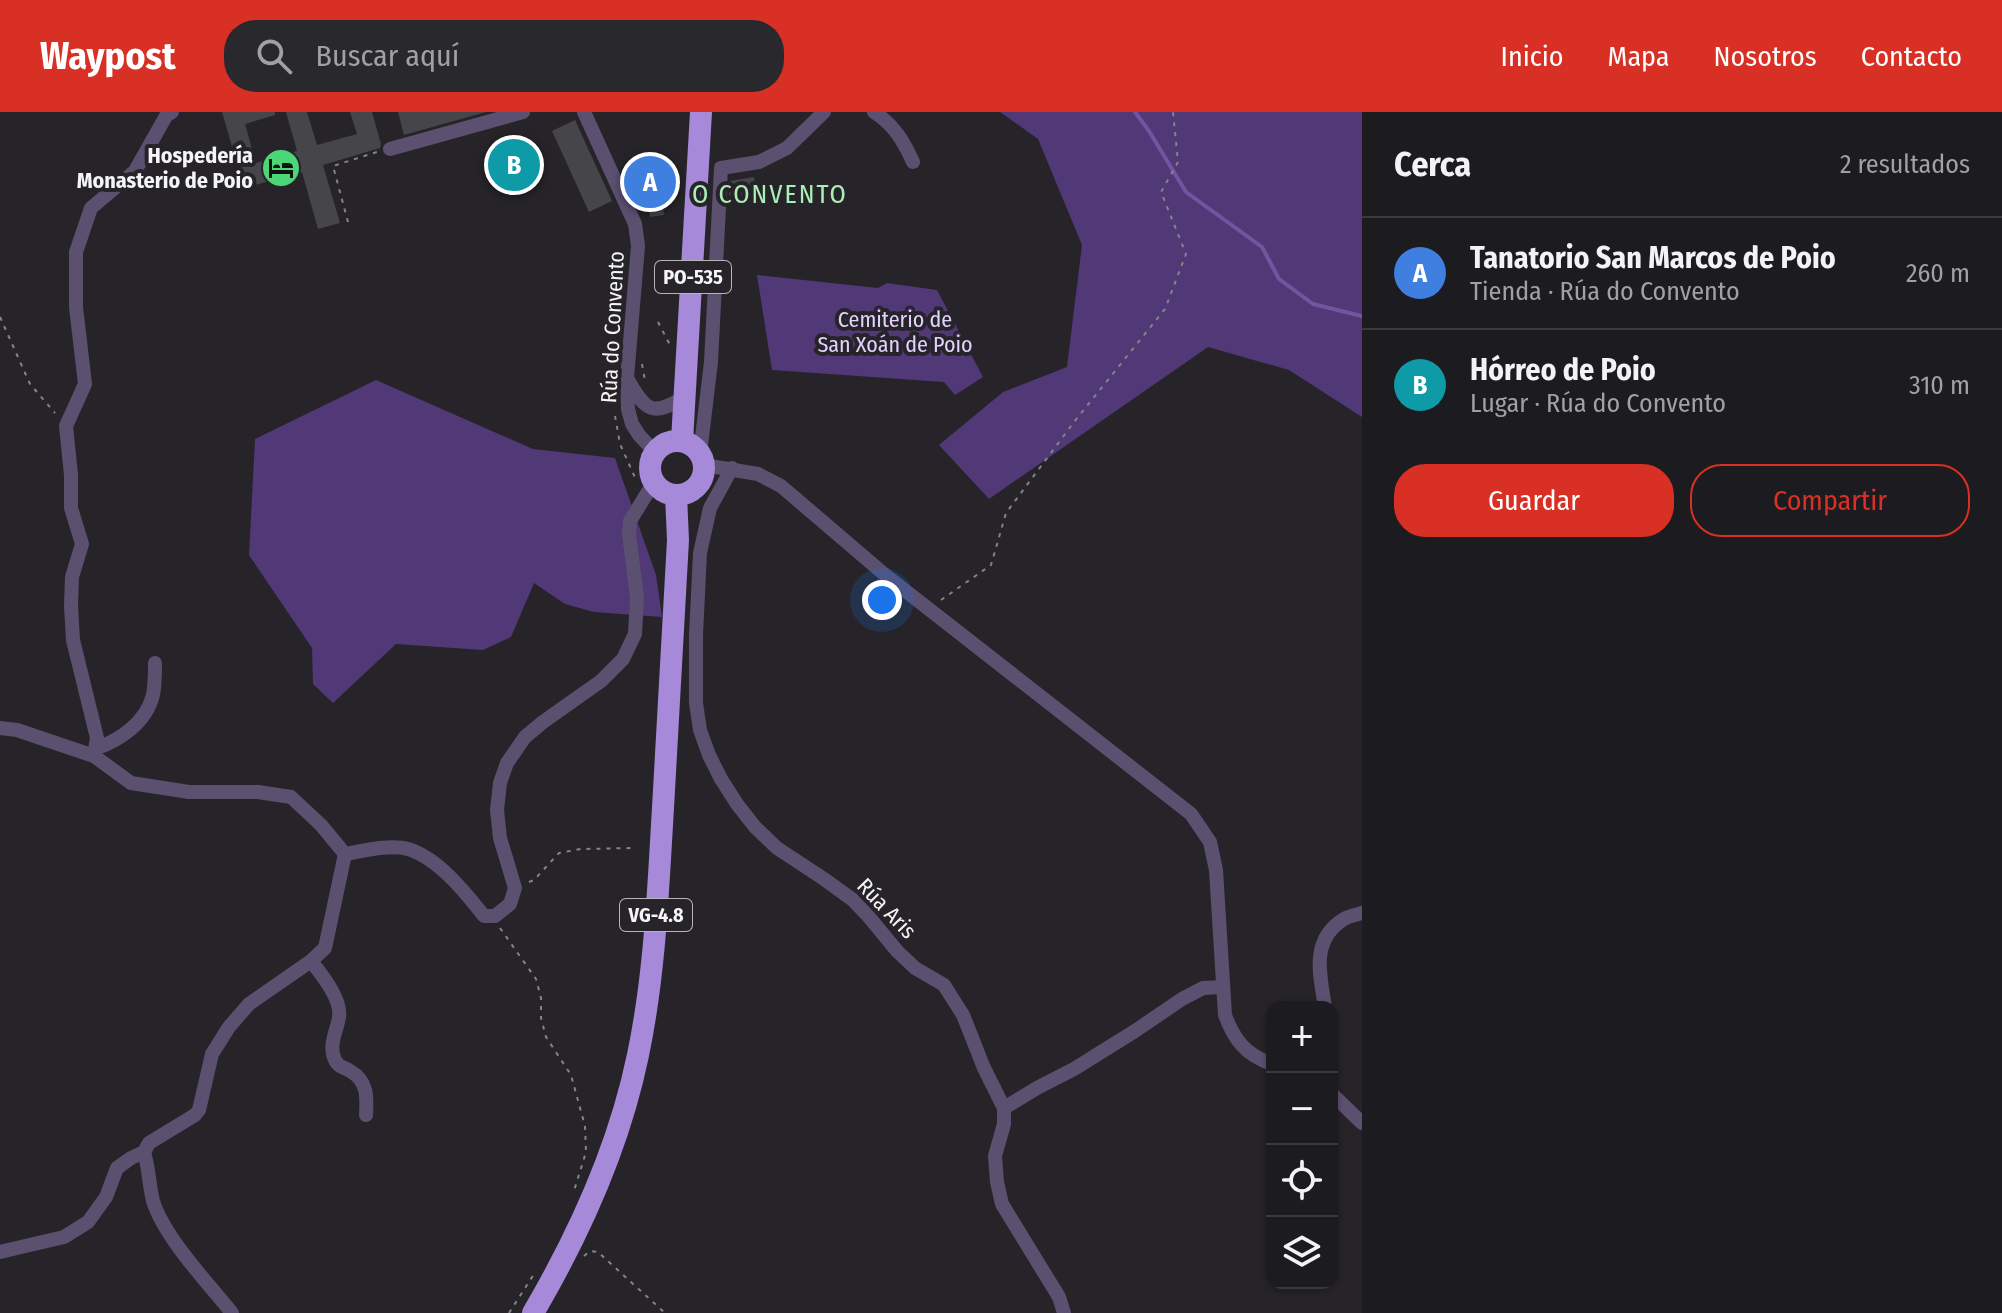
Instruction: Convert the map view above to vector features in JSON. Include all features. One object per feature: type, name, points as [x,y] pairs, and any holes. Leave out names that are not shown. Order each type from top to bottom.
[{"type":"highway","name":"PO-535","points":[[695,453],[686,396],[701,112]]},
{"type":"highway","points":[[667,442],[695,453],[700,483],[693,490],[676,495],[659,489],[650,467],[655,452],[667,442]]},
{"type":"highway","name":"VG-4.8","points":[[533,1313],[560,1267],[592,1200],[617,1132],[638,1056],[652,972],[678,540],[676,495]]},
{"type":"street","points":[[390,149],[523,112]]},
{"type":"street","name":"Rúa do Convento","points":[[584,112],[630,211],[637,235],[627,378],[628,409],[632,424],[655,452]]},
{"type":"street","points":[[824,112],[787,148],[759,162],[721,168],[711,362],[695,453],[732,468],[758,474],[781,486],[884,574],[1191,814],[1210,842],[1216,870],[1225,1015],[1239,1044],[1266,1061]]},
{"type":"street","points":[[874,112],[899,133],[913,162]]},
{"type":"street","points":[[95,753],[97,738],[73,640],[72,577],[82,544],[71,508],[66,426],[85,384],[76,307],[76,252],[91,208],[135,171],[166,113]]},
{"type":"street","points":[[627,378],[643,404],[651,408],[670,406],[686,396]]},
{"type":"street","name":"Rúa Aris","points":[[732,468],[710,508],[700,553],[696,703],[700,730],[709,755],[721,779],[755,827],[777,848],[853,900],[915,968],[944,985],[963,1015],[1004,1108]]},
{"type":"street","points":[[345,854],[377,848],[407,849],[432,862],[449,876],[484,916],[495,916],[510,904],[515,888],[500,838],[497,810],[500,783],[507,763],[525,737],[601,681],[623,659],[635,634],[637,598],[630,521],[654,482]]},
{"type":"street","points":[[95,753],[131,730],[146,712],[153,696],[155,663]]},
{"type":"street","points":[[0,728],[95,753],[131,783],[189,792],[258,792],[291,797],[321,825],[345,854]]},
{"type":"street","points":[[0,1252],[64,1237],[88,1222],[106,1197],[117,1168],[144,1152],[149,1143],[195,1115],[199,1110],[212,1054],[229,1027],[249,1004],[325,948],[345,854]]},
{"type":"street","points":[[1324,1001],[1319,950],[1343,919],[1362,913]]},
{"type":"street","points":[[311,961],[335,998],[340,1014],[332,1038],[334,1058],[364,1084],[368,1094],[366,1115]]},
{"type":"street","points":[[1064,1313],[1059,1297],[1002,1204],[995,1156],[1004,1124],[1004,1108],[1098,1054],[1182,999],[1203,988],[1222,987]]},
{"type":"street","points":[[1338,1100],[1362,1123]]},
{"type":"street","points":[[144,1152],[154,1202],[169,1234],[232,1313]]},
{"type":"path","points":[[928,609],[991,565],[1006,513],[1165,309],[1186,254],[1161,192],[1177,163],[1173,112]]},
{"type":"path","points":[[348,222],[333,166],[390,149]]},
{"type":"path","points":[[0,317],[30,384],[66,426]]},
{"type":"path","points":[[642,361],[646,387]]},
{"type":"path","points":[[515,888],[534,880],[559,853],[581,849],[635,848]]},
{"type":"path","points":[[495,916],[501,931],[536,979],[546,1037],[571,1075],[585,1126],[586,1152],[572,1199]]},
{"type":"path","points":[[590,1251],[598,1252],[665,1313]]},
{"type":"path","points":[[509,1313],[535,1271]]},
{"type":"green space","points":[[1000,112],[1362,112],[1362,417],[1289,370],[1208,347],[989,499],[939,445],[1003,392],[1067,367],[1082,245],[1038,139]]},
{"type":"green space","name":"Cemiterio de San Xoán de Poio","points":[[757,275],[878,288],[887,283],[937,290],[983,377],[955,395],[944,382],[772,370]]},
{"type":"green space","points":[[376,380],[533,449],[615,458],[656,575],[662,617],[594,612],[565,604],[534,583],[511,637],[483,650],[396,644],[333,703],[313,684],[312,648],[249,555],[255,439]]},
{"type":"building","name":"Hospedería Monasterio de Poio","points":[[222,112],[275,112],[275,115],[245,124],[256,163],[297,151],[286,112],[307,112],[317,145],[357,134],[350,112],[372,112],[381,144],[380,148],[323,165],[340,223],[318,229],[302,172],[244,188]]},
{"type":"building","points":[[398,112],[486,112],[404,135]]},
{"type":"building","points":[[575,120],[612,201],[589,212],[552,131]]},
{"type":"building","points":[[658,167],[664,215],[650,217],[647,194],[642,197],[639,170]]},
{"type":"building","points":[[754,177],[757,196],[729,200],[730,181]]},
{"type":"waterway","points":[[1135,112],[1186,192],[1262,247],[1279,279],[1313,304],[1362,316]]},
{"type":"place","name":"Hórreo de Poio","points":[[514,165]]},
{"type":"place","name":"Hospedería Monasterio de Poio","points":[[281,168]]},
{"type":"place","name":"Tanatorio San Marcos de Poio","points":[[650,182]]},
{"type":"district","name":"O CONVENTO","points":[[770,194]]}]
